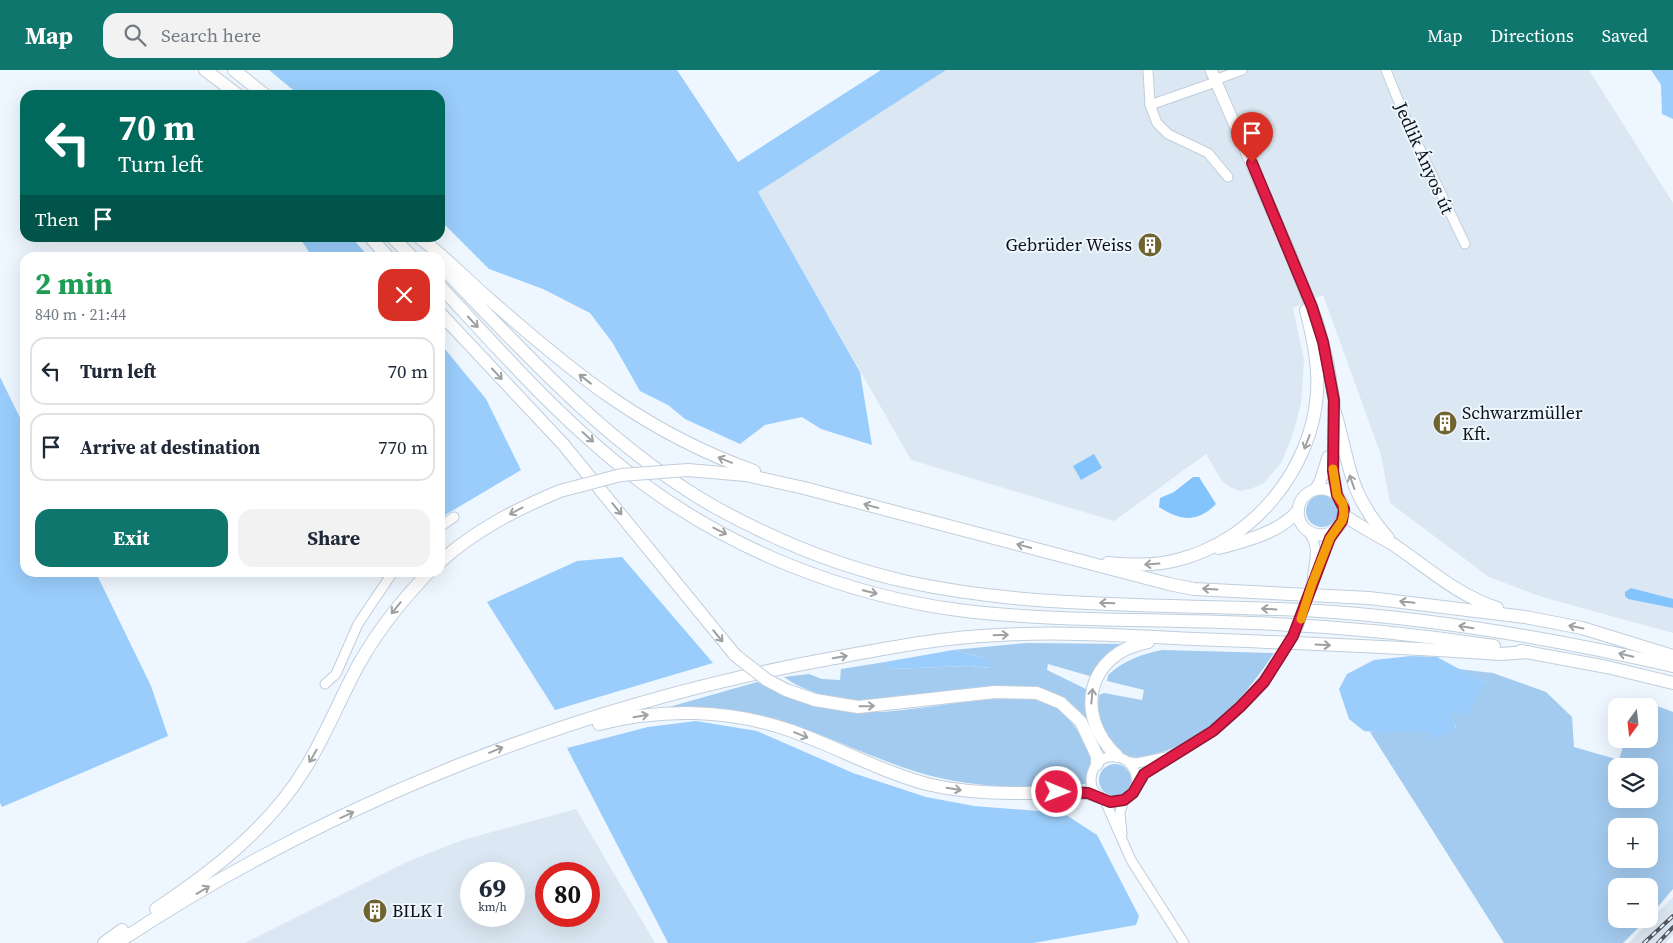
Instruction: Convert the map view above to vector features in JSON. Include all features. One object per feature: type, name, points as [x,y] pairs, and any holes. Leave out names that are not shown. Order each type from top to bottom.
[{"type":"highway","points":[[205,70],[231,90]]},
{"type":"highway","points":[[234,70],[259,90]]},
{"type":"highway","points":[[375,242],[384,252]]},
{"type":"highway","points":[[397,242],[406,252]]},
{"type":"highway","points":[[417,242],[426,252]]},
{"type":"highway","points":[[425,242],[436,252]]},
{"type":"highway","points":[[445,260],[544,346],[634,414],[658,429],[706,452],[804,488]]},
{"type":"highway","points":[[445,270],[556,384],[588,414],[653,466],[710,504],[757,529],[843,564],[935,587],[1035,599],[1272,609],[1389,617],[1520,635],[1673,666]]},
{"type":"highway","points":[[445,291],[573,424],[642,483],[704,522],[746,545],[837,582],[866,591],[932,606],[1001,615],[1320,626],[1413,635],[1528,652],[1673,682]]},
{"type":"highway","points":[[1200,553],[1235,534],[1262,512],[1286,483],[1304,450],[1315,410],[1318,378],[1315,345],[1306,310]]},
{"type":"highway","points":[[445,318],[569,452],[735,655],[767,680],[786,690],[815,700],[858,707],[995,692],[1037,693],[1061,703],[1081,722],[1095,751],[1097,764]]},
{"type":"highway","points":[[1334,409],[1355,492],[1375,524],[1394,545]]},
{"type":"highway","points":[[445,558],[485,528],[526,505],[560,491],[621,475],[688,470],[746,475],[804,488],[1144,578],[1194,589],[1359,597],[1525,617],[1582,628],[1673,656]]},
{"type":"highway","points":[[1071,559],[1135,565],[1159,564],[1231,545],[1289,521],[1298,511]]},
{"type":"highway","points":[[1344,514],[1394,545],[1471,598],[1525,617]]},
{"type":"highway","points":[[98,943],[117,938],[226,858],[276,810],[306,768],[360,663],[387,620],[425,577]]},
{"type":"highway","points":[[104,943],[117,938],[223,878],[311,832],[393,794],[525,739],[603,714],[764,671],[892,648],[1001,634],[1170,638],[1500,654],[1528,652]]},
{"type":"highway","points":[[1116,756],[1104,742],[1091,709],[1092,694],[1097,675],[1116,653],[1135,644],[1170,638]]},
{"type":"highway","points":[[525,739],[573,732],[615,720],[650,714],[715,714],[789,730],[925,783],[994,793],[1088,793],[1102,799]]},
{"type":"main road","points":[[1204,70],[1212,78],[1312,307],[1328,363],[1334,409],[1333,471],[1337,495],[1343,504],[1344,514],[1342,521],[1333,532],[1319,535],[1306,529],[1299,518],[1298,511],[1305,496],[1315,490],[1326,489],[1337,495]]},
{"type":"main road","points":[[1212,78],[1318,341],[1330,408],[1329,454],[1325,471],[1315,490]]},
{"type":"street","points":[[1148,70],[1150,105],[1157,123],[1168,134],[1208,154],[1228,177]]},
{"type":"street","points":[[1150,105],[1212,78],[1242,70]]},
{"type":"street","name":"Jedlik Ányos út","points":[[1386,70],[1407,122],[1465,244]]},
{"type":"street","points":[[445,523],[454,517]]},
{"type":"street","points":[[1306,529],[1314,538],[1316,551],[1312,584]]},
{"type":"street","points":[[1102,799],[1115,802],[1124,800],[1133,793],[1144,774],[1213,731],[1264,682],[1298,627],[1312,584],[1333,532]]},
{"type":"street","points":[[325,684],[336,674],[358,624],[389,577]]},
{"type":"street","points":[[1171,756],[1137,763],[1129,762],[1116,756],[1103,759],[1092,771],[1091,781],[1148,889],[1184,943]]},
{"type":"street","points":[[1129,762],[1136,772],[1136,786]]},
{"type":"street","points":[[1124,800],[1120,812],[1124,844]]},
{"type":"shaded area","points":[[269,70],[677,70],[738,162],[881,70],[946,70],[758,192],[860,372],[872,445],[821,429],[802,417],[765,425],[740,444],[685,419],[668,405],[640,391],[612,342],[590,313],[543,289],[489,269],[445,225],[445,90],[293,90]]},
{"type":"shaded area","points":[[946,70],[1589,70],[1673,203],[1673,633],[1542,597],[1489,577],[1390,503],[1381,455],[1323,295],[1293,308],[1304,360],[1301,404],[1292,437],[1281,463],[1264,483],[1251,489],[1240,491],[1222,481],[1206,454],[1114,521],[911,460],[758,192]]},
{"type":"shaded area","points":[[1651,70],[1673,70],[1673,119],[1662,114],[1661,85]]},
{"type":"shaded area","points":[[303,242],[356,242],[365,252],[309,252]]},
{"type":"shaded area","points":[[445,349],[486,399],[521,470],[445,515]]},
{"type":"shaded area","points":[[0,377],[20,418],[20,577],[98,577],[151,686],[168,736],[2,807],[0,803]]},
{"type":"shaded area","points":[[1094,454],[1102,468],[1081,480],[1073,466]]},
{"type":"shaded area","points":[[1193,477],[1199,477],[1216,504],[1202,514],[1189,518],[1175,515],[1159,507],[1160,498],[1174,492]]},
{"type":"shaded area","points":[[1322,495],[1334,499],[1338,511],[1334,523],[1322,527],[1310,523],[1306,511],[1310,499]]},
{"type":"shaded area","points":[[622,557],[713,663],[555,710],[487,602],[577,561]]},
{"type":"shaded area","points":[[1631,588],[1673,599],[1673,608],[1628,599],[1625,596],[1625,592]]},
{"type":"shaded area","points":[[1027,643],[1129,644],[1093,677],[1048,664],[1047,670],[1088,690],[1096,739],[1074,706],[1059,697],[1032,686],[999,686],[859,701],[810,691],[784,677],[809,674],[822,679],[840,680],[841,669],[885,662],[890,669],[969,666],[990,668],[985,658],[953,650]]},
{"type":"shaded area","points":[[953,650],[985,658],[991,668],[969,666],[889,669],[885,662]]},
{"type":"shaded area","points":[[1163,650],[1274,653],[1235,703],[1204,731],[1167,751],[1141,757],[1131,757],[1117,751],[1104,731],[1099,714],[1099,695],[1104,693],[1142,700],[1144,690],[1107,681],[1108,675],[1134,658]]},
{"type":"shaded area","points":[[1411,656],[1437,657],[1485,683],[1468,714],[1450,713],[1456,729],[1436,739],[1424,731],[1387,733],[1364,731],[1349,719],[1339,689],[1347,674],[1374,660]]},
{"type":"shaded area","points":[[1458,669],[1493,673],[1546,692],[1572,717],[1574,747],[1612,758],[1608,758],[1608,808],[1658,808],[1658,758],[1620,758],[1622,748],[1658,748],[1658,706],[1673,712],[1673,889],[1658,906],[1658,878],[1608,878],[1608,928],[1638,928],[1623,943],[1504,943],[1370,732],[1424,731],[1456,728],[1449,713],[1485,683]]},
{"type":"shaded area","points":[[757,682],[799,700],[827,708],[857,712],[890,711],[992,699],[1016,698],[1036,700],[1050,704],[1071,721],[1086,744],[1093,760],[1086,776],[1086,784],[1043,787],[980,785],[938,778],[917,772],[811,731],[761,715],[719,709],[662,709]]},
{"type":"shaded area","points":[[696,721],[757,731],[853,773],[926,797],[974,806],[1063,813],[1097,835],[1139,916],[1136,925],[1033,943],[668,943],[567,748],[648,727]]},
{"type":"shaded area","points":[[1115,764],[1127,768],[1131,780],[1127,792],[1115,796],[1103,792],[1099,780],[1103,768]]},
{"type":"shaded area","points":[[576,809],[655,943],[245,943],[411,860],[463,840]]},
{"type":"shaded area","points":[[1673,897],[1673,935],[1666,943],[1629,943],[1643,928],[1658,928],[1658,913]]},
{"type":"railway","points":[[1644,943],[1673,916]]},
{"type":"railway","points":[[1658,943],[1673,927]]},
{"type":"slow traffic","points":[[1301,619],[1330,538],[1342,521],[1344,514],[1343,504],[1337,495],[1334,483],[1333,469]]},
{"type":"place","name":"Gebrüder Weiss","points":[[1150,245]]},
{"type":"place","name":"Schwarzmüller Kft.","points":[[1445,423]]},
{"type":"place","name":"BILK I","points":[[375,911]]},
{"type":"route","points":[[1057,792],[1088,793],[1105,801],[1120,802],[1133,793],[1144,774],[1213,731],[1240,707],[1264,682],[1298,627],[1330,538],[1342,521],[1344,509],[1337,495],[1333,471],[1334,400],[1323,342],[1312,307],[1252,163]]}]
